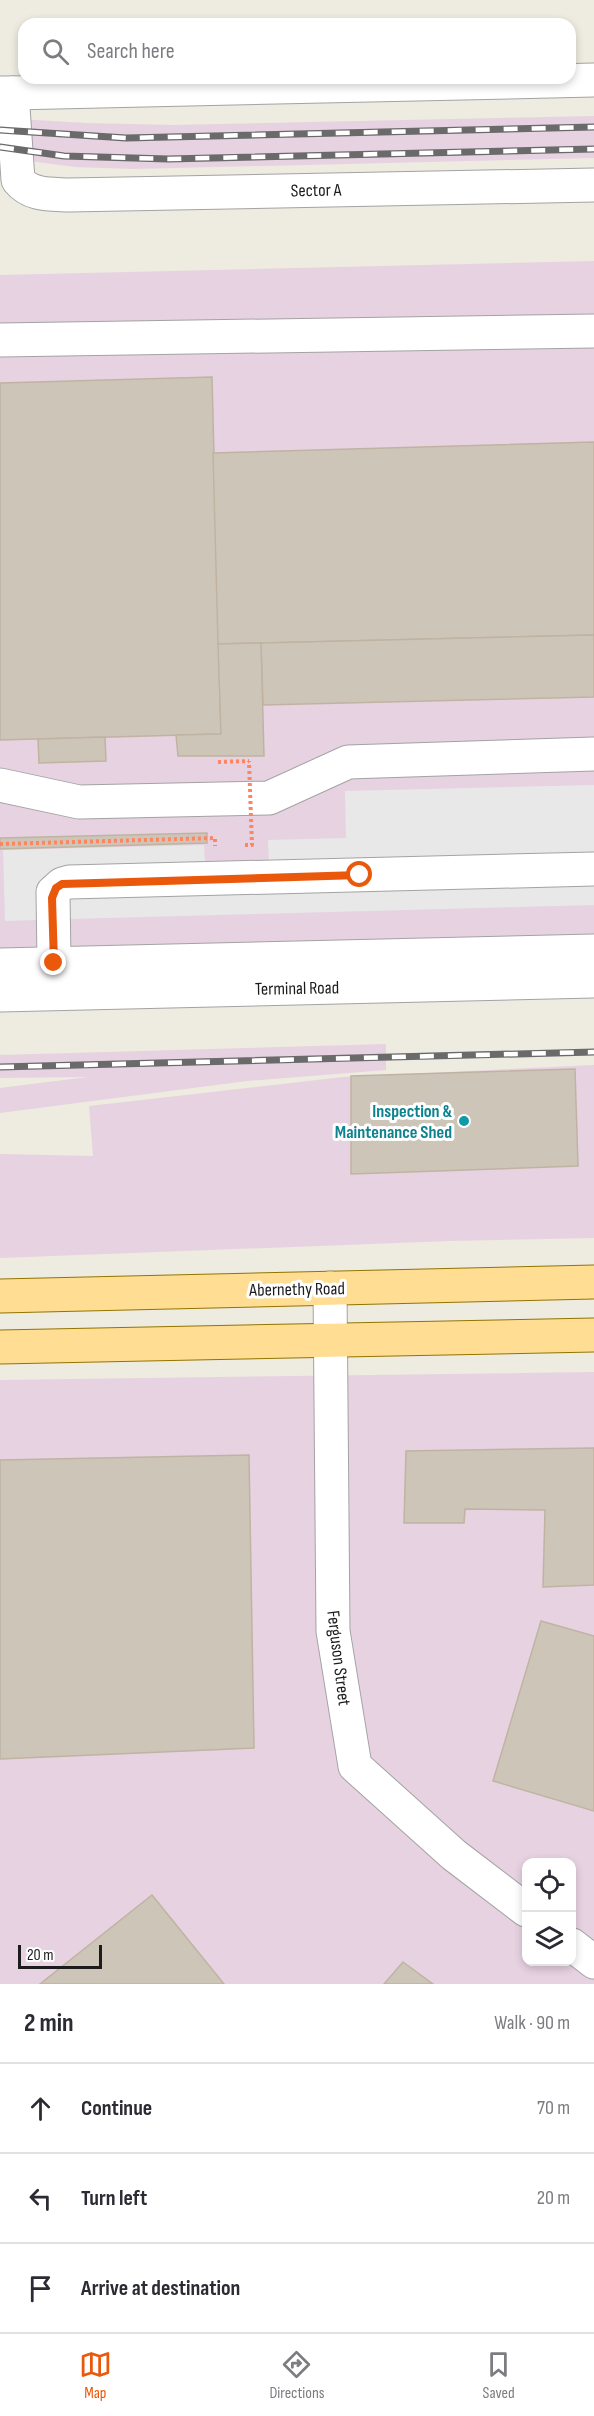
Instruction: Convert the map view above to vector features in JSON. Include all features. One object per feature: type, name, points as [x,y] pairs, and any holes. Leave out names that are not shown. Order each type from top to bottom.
[{"type":"main road","name":"Abernethy Road","points":[[0,1296],[594,1282]]},
{"type":"main road","points":[[0,1347],[594,1335]]},
{"type":"street","points":[[576,80],[594,80]]},
{"type":"street","points":[[6,93],[413,84]]},
{"type":"street","name":"Sector A","points":[[6,93],[18,180],[23,186],[39,193],[81,195],[594,185]]},
{"type":"street","points":[[0,340],[594,331]]},
{"type":"street","points":[[0,785],[79,802],[269,798],[348,762],[594,754]]},
{"type":"street","points":[[54,963],[53,892],[62,884],[69,882],[594,869]]},
{"type":"street","points":[[0,965],[594,951]]},
{"type":"street","name":"Terminal Road","points":[[0,995],[594,981]]},
{"type":"street","name":"Ferguson Street","points":[[330,1288],[333,1631],[355,1766],[454,1855],[522,1907]]},
{"type":"street","points":[[576,1948],[594,1962]]},
{"type":"path","points":[[218,762],[249,761],[252,845],[245,845]]},
{"type":"path","points":[[0,844],[215,838],[214,846]]},
{"type":"shaded area","points":[[594,116],[594,158],[134,169],[75,167],[0,157],[0,118],[173,125]]},
{"type":"shaded area","points":[[594,261],[594,938],[0,954],[0,275]]},
{"type":"shaded area","points":[[594,785],[594,905],[70,919],[69,897],[36,897],[36,920],[5,921],[3,850],[204,845],[205,865],[269,863],[268,840],[346,838],[345,791]]},
{"type":"shaded area","points":[[386,1044],[386,1070],[247,1081],[0,1113],[0,1088],[88,1077],[0,1078],[0,1055]]},
{"type":"shaded area","points":[[594,1065],[594,1238],[449,1241],[0,1258],[0,1154],[93,1156],[89,1106],[343,1077]]},
{"type":"shaded area","points":[[594,1372],[594,1984],[0,1984],[0,1380]]},
{"type":"building","points":[[212,377],[221,734],[0,740],[0,383]]},
{"type":"building","points":[[594,442],[594,635],[218,644],[213,453]]},
{"type":"building","points":[[594,635],[594,697],[263,705],[261,643]]},
{"type":"building","points":[[261,643],[264,756],[178,756],[176,735],[221,734],[218,644]]},
{"type":"building","points":[[105,737],[106,761],[39,763],[38,739]]},
{"type":"building","points":[[207,833],[207,843],[0,849],[0,838]]},
{"type":"building","name":"Inspection & Maintenance Shed","points":[[575,1069],[578,1166],[351,1174],[351,1076]]},
{"type":"building","points":[[594,1448],[594,1585],[543,1587],[545,1510],[465,1509],[464,1523],[404,1523],[406,1451]]},
{"type":"building","points":[[249,1455],[254,1748],[0,1759],[0,1460]]},
{"type":"building","points":[[541,1621],[594,1636],[594,1811],[493,1781]]},
{"type":"building","points":[[152,1895],[224,1984],[40,1984]]},
{"type":"building","points":[[403,1962],[433,1984],[384,1984]]},
{"type":"railway","points":[[0,130],[126,138],[594,127]]},
{"type":"railway","points":[[0,147],[64,156],[168,159],[594,149]]},
{"type":"railway","points":[[0,1067],[594,1052]]},
{"type":"place","name":"Inspection & Maintenance Shed","points":[[464,1121]]},
{"type":"route","points":[[54,963],[52,898],[53,892],[62,884],[360,875]]}]
